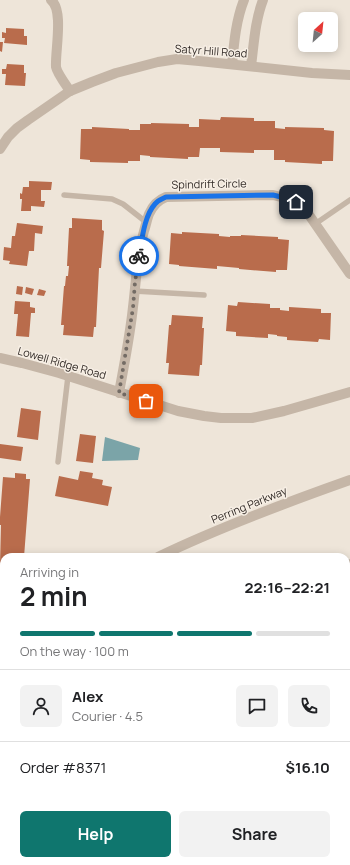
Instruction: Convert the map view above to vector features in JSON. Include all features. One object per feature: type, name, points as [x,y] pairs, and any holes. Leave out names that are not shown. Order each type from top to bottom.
[{"type":"street","points":[[51,0],[55,3],[58,15],[56,68],[70,91]]},
{"type":"street","points":[[232,64],[236,27],[244,0]]},
{"type":"street","points":[[251,66],[255,28],[258,12],[263,0]]},
{"type":"street","name":"Satyr Hill Road","points":[[0,149],[8,137],[17,128],[70,91],[116,73],[158,62],[199,60],[312,73],[350,75]]},
{"type":"street","name":"Spindrift Circle","points":[[119,393],[133,308],[134,291],[142,239],[146,222],[148,215],[156,203],[166,197],[273,195],[296,202],[307,212],[350,274]]},
{"type":"street","name":"Lowell Ridge Road","points":[[0,358],[68,376],[178,411],[221,418],[252,418],[284,412],[350,392]]},
{"type":"street","name":"Perring Parkway","points":[[167,553],[294,500],[350,480]]},
{"type":"lane","points":[[64,195],[112,199],[123,204],[146,222]]},
{"type":"lane","points":[[315,224],[350,200]]},
{"type":"lane","points":[[134,291],[204,295]]},
{"type":"lane","points":[[58,462],[68,376]]},
{"type":"water","points":[[105,437],[140,448],[138,460],[102,461]]},
{"type":"building","points":[[6,28],[24,29],[24,36],[27,36],[27,45],[4,43],[5,38],[2,38],[2,32],[6,33]]},
{"type":"building","points":[[0,42],[3,42],[2,52],[0,51]]},
{"type":"building","points":[[7,64],[24,65],[24,73],[26,73],[25,86],[5,85],[6,74],[2,74],[2,69],[6,69]]},
{"type":"building","points":[[221,117],[254,118],[254,121],[275,121],[275,128],[324,128],[324,130],[334,131],[333,161],[322,161],[322,164],[285,162],[285,160],[274,160],[274,150],[254,150],[254,153],[220,152],[220,148],[200,148],[199,157],[188,157],[188,159],[140,155],[140,161],[128,161],[128,163],[90,162],[90,160],[80,159],[81,129],[92,129],[92,127],[140,130],[140,124],[151,123],[189,124],[189,127],[199,127],[199,119],[220,120]]},
{"type":"building","points":[[29,181],[52,182],[51,190],[41,190],[41,201],[45,201],[44,207],[31,206],[31,211],[21,211],[22,199],[20,199],[20,193],[22,194],[23,187],[29,187]]},
{"type":"building","points":[[72,218],[102,220],[102,230],[104,231],[101,268],[99,268],[96,327],[94,327],[93,337],[63,335],[64,325],[61,325],[64,286],[66,276],[68,276],[69,266],[67,266],[69,228],[72,228]]},
{"type":"building","points":[[17,223],[43,226],[42,234],[35,233],[34,251],[29,251],[27,266],[9,264],[10,261],[3,260],[4,247],[11,248],[12,236],[15,236]]},
{"type":"building","points":[[182,232],[219,234],[219,236],[230,237],[241,235],[278,237],[278,239],[289,240],[287,270],[276,270],[276,272],[217,266],[217,269],[169,264],[171,233],[182,234]]},
{"type":"building","points":[[17,286],[23,287],[22,295],[16,294]]},
{"type":"building","points":[[26,287],[34,289],[32,295],[25,293]]},
{"type":"building","points":[[39,289],[46,291],[44,296],[37,295]]},
{"type":"building","points":[[15,301],[30,302],[30,307],[35,308],[35,313],[31,313],[29,337],[16,336],[18,314],[14,314]]},
{"type":"building","points":[[238,302],[270,304],[270,308],[280,308],[280,310],[289,311],[289,307],[321,309],[321,313],[331,313],[330,340],[319,339],[318,342],[287,340],[287,337],[268,334],[268,338],[236,336],[236,332],[226,331],[228,305],[237,306]]},
{"type":"building","points":[[172,315],[203,317],[202,328],[204,328],[202,365],[200,365],[199,376],[168,374],[169,363],[166,363],[169,325],[171,325]]},
{"type":"building","points":[[21,408],[41,411],[38,440],[17,437]]},
{"type":"building","points":[[80,434],[96,436],[93,463],[76,461]]},
{"type":"building","points":[[0,444],[23,447],[21,461],[0,458]]},
{"type":"building","points":[[80,471],[93,473],[92,478],[103,480],[102,485],[112,487],[108,506],[55,496],[59,476],[78,480]]},
{"type":"building","points":[[15,473],[26,474],[26,479],[30,479],[24,553],[0,553],[0,517],[3,477],[15,478]]},
{"type":"way so far","points":[[139,256],[133,308],[119,393],[146,401]]},
{"type":"route","points":[[139,256],[148,215],[156,203],[166,197],[273,195],[296,202]]}]
